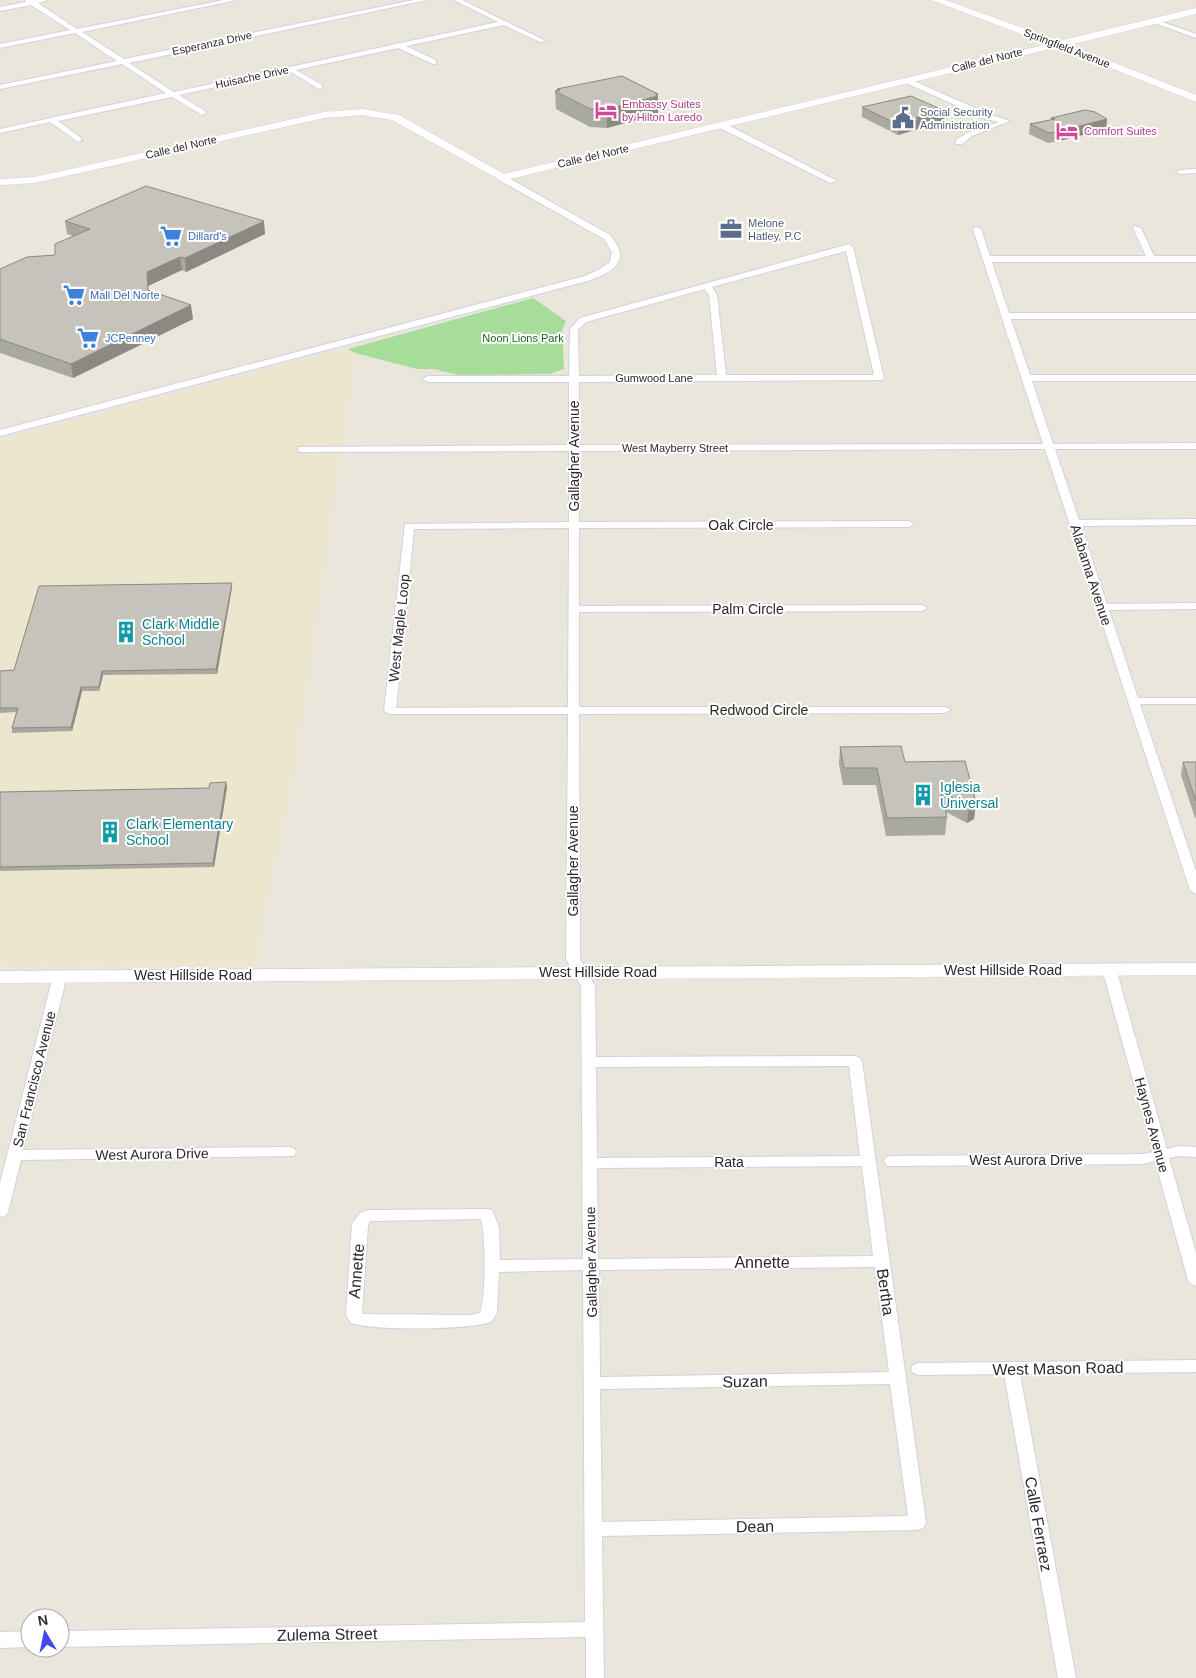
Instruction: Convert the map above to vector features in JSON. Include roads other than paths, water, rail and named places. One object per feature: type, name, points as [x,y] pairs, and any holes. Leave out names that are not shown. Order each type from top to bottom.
[{"type":"street","points":[[0,8],[30,1],[44,0]]},
{"type":"street","points":[[0,46],[234,0]]},
{"type":"street","name":"Esperanza Drive","points":[[0,87],[424,0]]},
{"type":"street","points":[[457,0],[542,41]]},
{"type":"street","name":"Springfield Avenue","points":[[936,0],[1056,43],[1196,99]]},
{"type":"street","points":[[30,1],[202,113]]},
{"type":"street","name":"Calle del Norte","points":[[0,182],[35,180],[318,116],[351,112],[381,114],[402,120],[502,178],[1151,20],[1196,11]]},
{"type":"street","points":[[994,21],[1040,33],[1060,34],[1151,20],[1196,36]]},
{"type":"street","name":"Huisache Drive","points":[[0,131],[505,23]]},
{"type":"street","points":[[399,46],[433,62]]},
{"type":"street","points":[[290,69],[319,87]]},
{"type":"street","points":[[907,80],[989,116],[1006,121],[998,126],[966,135],[959,142]]},
{"type":"street","points":[[52,120],[78,140]]},
{"type":"street","points":[[721,125],[833,180]]},
{"type":"street","points":[[476,162],[496,168],[516,169],[576,160]]},
{"type":"street","points":[[1180,172],[1196,171]]},
{"type":"street","points":[[0,433],[588,278],[614,263],[619,254],[617,248],[608,237],[502,178]]},
{"type":"street","points":[[1137,228],[1151,259]]},
{"type":"street","name":"Alabama Avenue","points":[[977,229],[1196,890]]},
{"type":"street","name":"Gallagher Avenue","points":[[595,1678],[588,986],[573,959],[574,329],[576,324],[583,320],[849,247],[879,378]]},
{"type":"street","points":[[987,259],[1196,259]]},
{"type":"street","points":[[706,285],[713,295],[722,378]]},
{"type":"street","points":[[1006,316],[1196,316]]},
{"type":"street","name":"Gumwood Lane","points":[[428,379],[879,378]]},
{"type":"street","points":[[1026,378],[1196,378]]},
{"type":"street","name":"West Mayberry Street","points":[[301,449],[1196,446]]},
{"type":"street","points":[[1074,522],[1196,522]]},
{"type":"street","name":"Oak Circle","points":[[574,526],[909,524]]},
{"type":"street","name":"West Maple Loop","points":[[573,710],[390,711],[409,526],[574,526]]},
{"type":"street","points":[[1102,607],[1196,606]]},
{"type":"street","name":"Palm Circle","points":[[574,609],[922,608]]},
{"type":"street","points":[[1132,701],[1196,701]]},
{"type":"street","name":"Redwood Circle","points":[[573,710],[945,710]]},
{"type":"street","name":"West Hillside Road","points":[[0,977],[1196,969]]},
{"type":"street","name":"Haynes Avenue","points":[[1109,970],[1196,1280]]},
{"type":"street","name":"San Francisco Avenue","points":[[0,1212],[60,976]]},
{"type":"street","name":"Bertha","points":[[589,1062],[855,1061],[917,1524]]},
{"type":"street","name":"West Aurora Drive","points":[[891,1161],[1143,1159],[1178,1151],[1196,1152]]},
{"type":"street","name":"West Aurora Drive","points":[[15,1156],[289,1152]]},
{"type":"street","name":"Rata","points":[[590,1163],[868,1161]]},
{"type":"street","name":"Annette","points":[[487,1214],[491,1227],[492,1266],[489,1313],[485,1318],[469,1321],[370,1321],[357,1319],[354,1315],[360,1224],[365,1216],[487,1214]]},
{"type":"street","name":"Annette","points":[[492,1266],[591,1263],[882,1261]]},
{"type":"street","name":"West Mason Road","points":[[919,1369],[1196,1366]]},
{"type":"street","name":"Calle Ferraez","points":[[1011,1369],[1067,1678]]},
{"type":"street","name":"Suzan","points":[[592,1383],[898,1378]]},
{"type":"street","name":"Dean","points":[[594,1529],[917,1524]]},
{"type":"street","name":"Zulema Street","points":[[70,1639],[594,1629]]},
{"type":"street","points":[[0,1640],[20,1639]]},
{"type":"place","name":"Embassy Suites by Hilton Laredo","points":[[606,110]]},
{"type":"place","name":"Social Security Administration","points":[[903,118]]},
{"type":"place","name":"Comfort Suites","points":[[1067,131]]},
{"type":"place","name":"Melone Hatley, P.C","points":[[731,229]]},
{"type":"place","name":"Dillard's","points":[[171,236]]},
{"type":"place","name":"Mall Del Norte","points":[[74,295]]},
{"type":"place","name":"JCPenney","points":[[88,338]]},
{"type":"place","name":"Clark Middle School","points":[[126,632]]},
{"type":"place","name":"Iglesia Universal","points":[[923,795]]},
{"type":"place","name":"Clark Elementary School","points":[[110,832]]},
{"type":"park label","name":"Noon Lions Park","points":[[523,338]]}]
